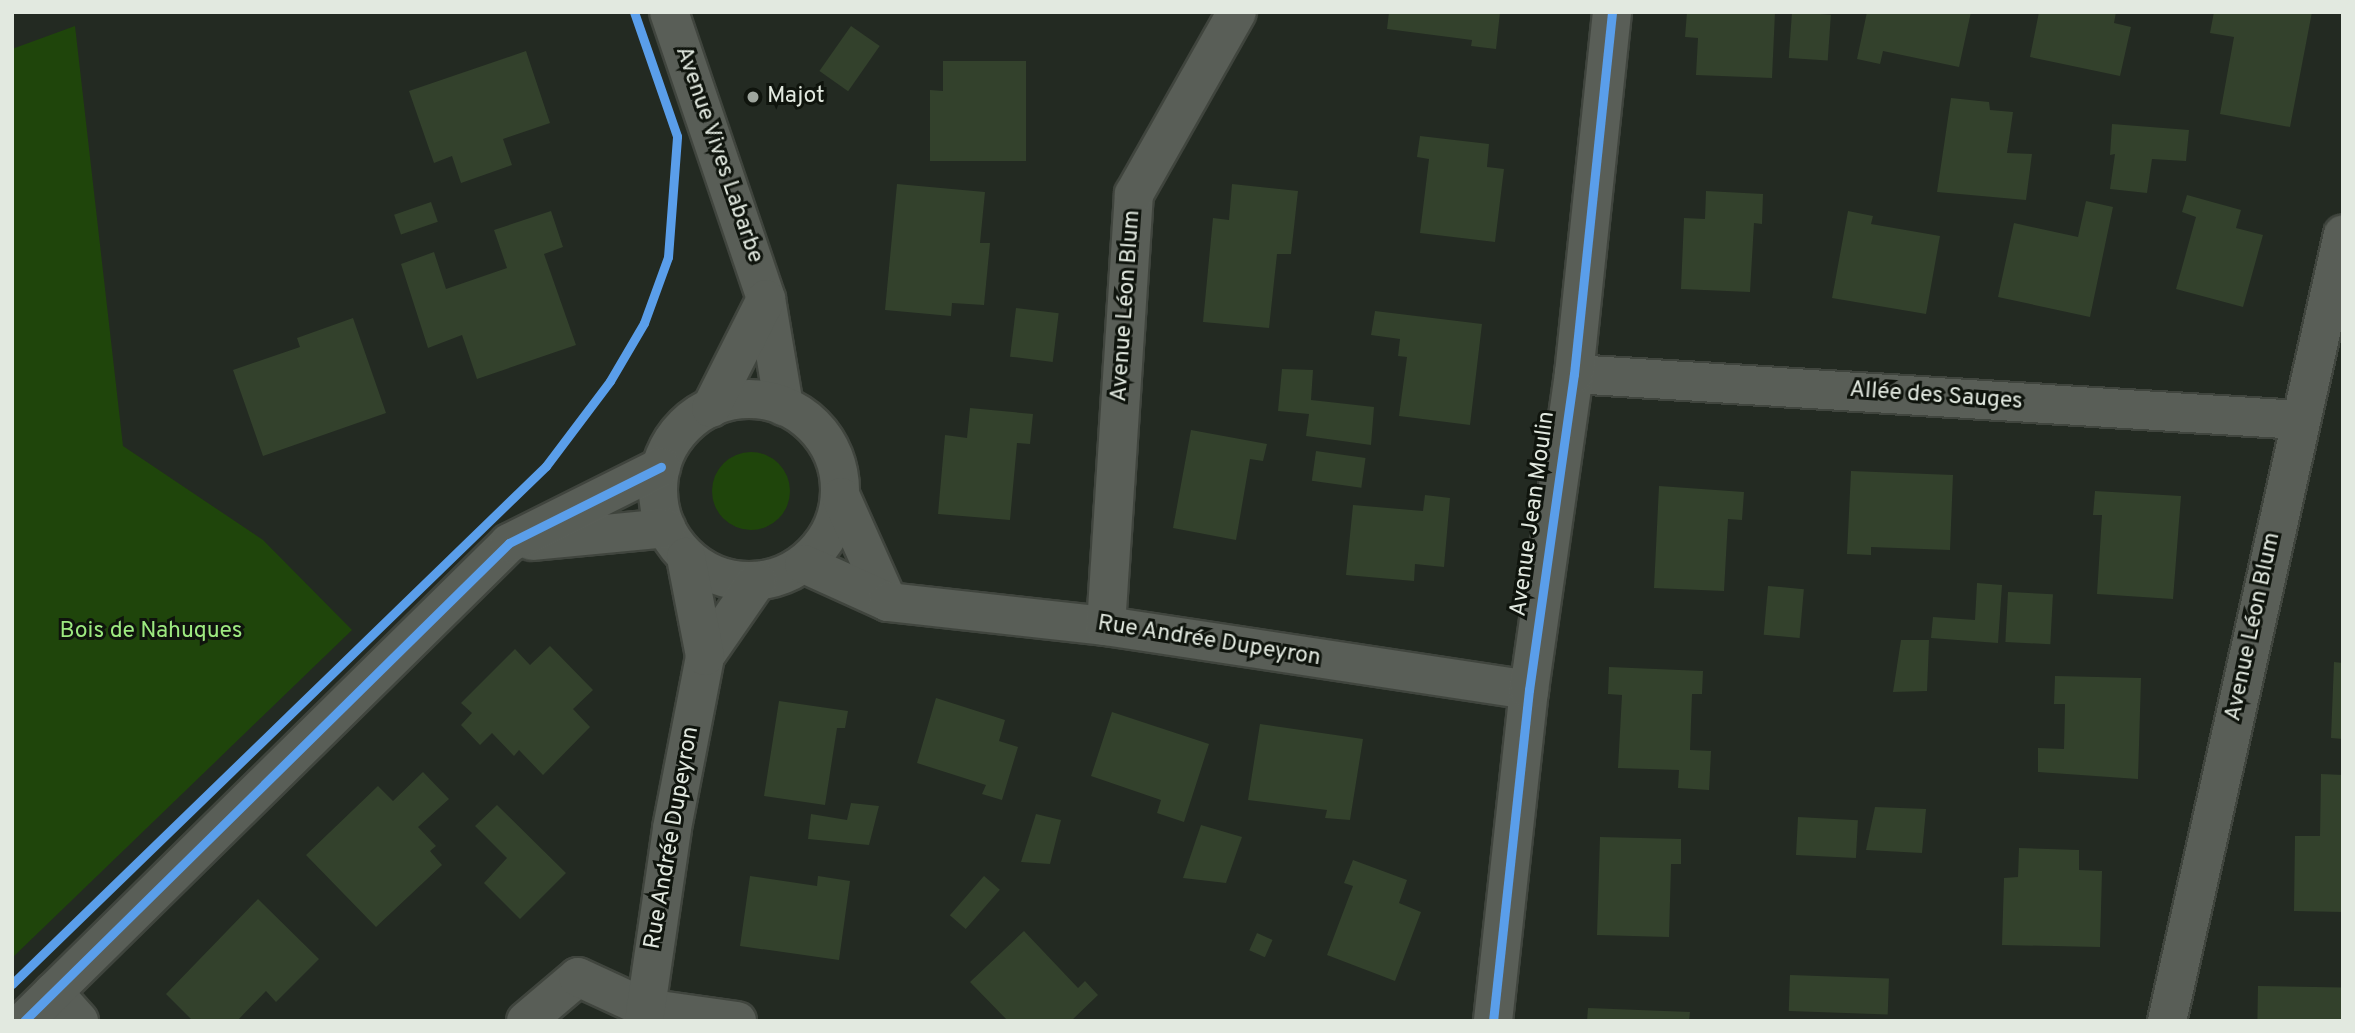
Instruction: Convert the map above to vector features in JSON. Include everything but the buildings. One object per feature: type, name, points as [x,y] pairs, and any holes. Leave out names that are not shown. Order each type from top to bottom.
[{"type":"street","name":"Avenue Vives Labarbe","points":[[669,12],[766,299]]},
{"type":"street","name":"Avenue Léon Blum","points":[[1106,626],[1134,194],[1237,12]]},
{"type":"street","name":"Avenue Jean Moulin","points":[[1493,1021],[1529,690],[1574,374],[1612,12]]},
{"type":"street","name":"Avenue Léon Blum","points":[[2167,1021],[2299,420],[2343,234]]},
{"type":"street","points":[[766,299],[785,406]]},
{"type":"street","points":[[711,408],[766,299]]},
{"type":"street","name":"Allée des Sauges","points":[[1574,374],[2299,420]]},
{"type":"street","points":[[841,497],[835,522],[822,545],[804,564],[782,576],[757,581],[732,580],[707,572],[676,542],[658,498],[661,467],[671,442],[688,422],[711,408],[734,400],[785,406],[809,420],[827,442],[838,469],[841,497],[888,601]]},
{"type":"street","points":[[24,1021],[509,543],[661,467]]},
{"type":"street","points":[[509,543],[676,542]]},
{"type":"street","name":"Rue Andrée Dupeyron","points":[[676,542],[705,656]]},
{"type":"street","name":"Rue Andrée Dupeyron","points":[[804,564],[888,601],[1106,626],[1529,690]]},
{"type":"street","name":"Rue Andrée Dupeyron","points":[[644,1014],[672,828],[705,656],[757,581]]},
{"type":"street","points":[[526,1021],[578,977],[644,1014],[737,1021]]},
{"type":"street","points":[[53,992],[79,1021]]},
{"type":"green space","name":"Bois de Nahuques","points":[[75,26],[123,446],[263,540],[352,630],[12,958],[12,49]]},
{"type":"green space","points":[[743,452],[759,452],[773,458],[784,469],[790,483],[790,499],[784,513],[773,524],[759,530],[743,530],[729,524],[718,513],[712,499],[712,483],[718,469],[729,458]]},
{"type":"cycle path","points":[[12,984],[546,466],[610,381],[644,323],[668,257],[677,136],[634,12]]},
{"type":"cycle path","points":[[1493,1021],[1529,690],[1574,374],[1612,12]]},
{"type":"cycle path","points":[[24,1021],[509,543],[661,467]]},
{"type":"place","name":"Majot","points":[[753,97]]}]
